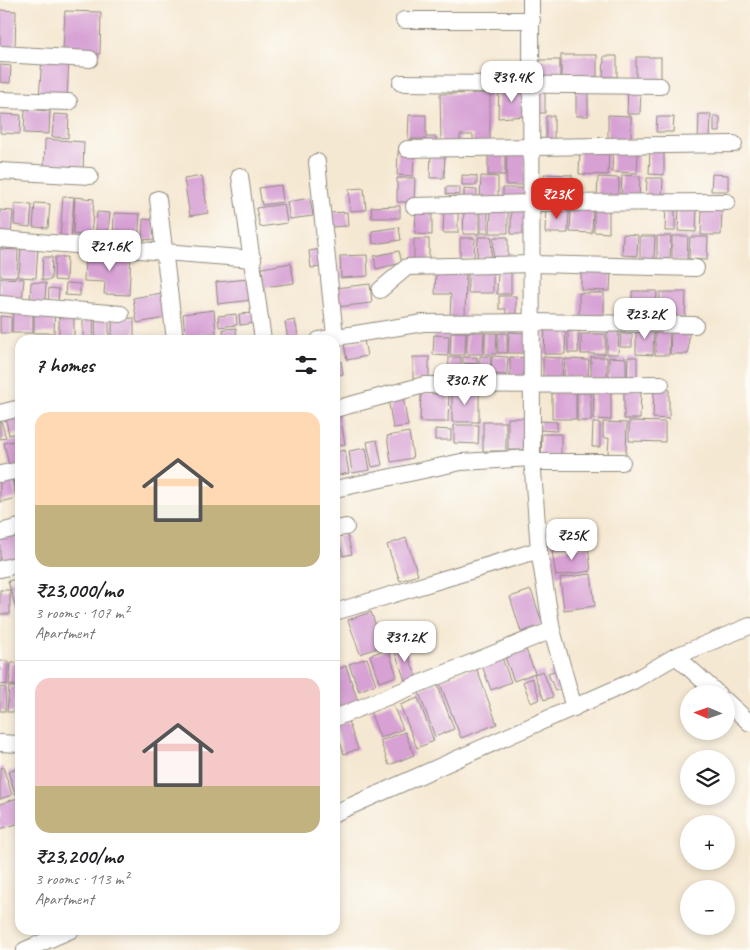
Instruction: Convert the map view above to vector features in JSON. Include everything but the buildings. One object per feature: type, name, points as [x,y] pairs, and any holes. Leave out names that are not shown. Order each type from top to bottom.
[{"type":"street","points":[[531,0],[533,460],[539,550],[552,630],[574,708]]},
{"type":"street","points":[[404,20],[532,20]]},
{"type":"street","points":[[0,54],[90,59]]},
{"type":"street","points":[[401,83],[660,86]]},
{"type":"street","points":[[0,100],[69,102]]},
{"type":"street","points":[[407,149],[734,144]]},
{"type":"street","points":[[317,162],[327,335]]},
{"type":"street","points":[[0,171],[90,176]]},
{"type":"street","points":[[240,176],[262,335]]},
{"type":"street","points":[[158,199],[174,335]]},
{"type":"street","points":[[414,206],[533,202],[727,202]]},
{"type":"street","points":[[0,239],[253,259]]},
{"type":"street","points":[[380,290],[407,267],[533,264],[696,268]]},
{"type":"street","points":[[0,304],[121,314]]},
{"type":"street","points":[[340,336],[423,323],[532,322],[695,325]]},
{"type":"street","points":[[340,408],[424,385],[661,384]]},
{"type":"street","points":[[0,412],[15,409]]},
{"type":"street","points":[[340,488],[461,462],[533,460],[622,462]]},
{"type":"street","points":[[0,474],[15,471]]},
{"type":"street","points":[[0,532],[15,528]]},
{"type":"street","points":[[340,610],[539,550]]},
{"type":"street","points":[[0,568],[15,565]]},
{"type":"street","points":[[340,811],[633,681],[676,656],[750,626]]},
{"type":"street","points":[[340,716],[552,630]]},
{"type":"street","points":[[676,656],[708,685]]},
{"type":"street","points":[[735,709],[750,723]]},
{"type":"street","points":[[0,743],[15,744]]},
{"type":"street","points":[[25,950],[59,935]]}]
